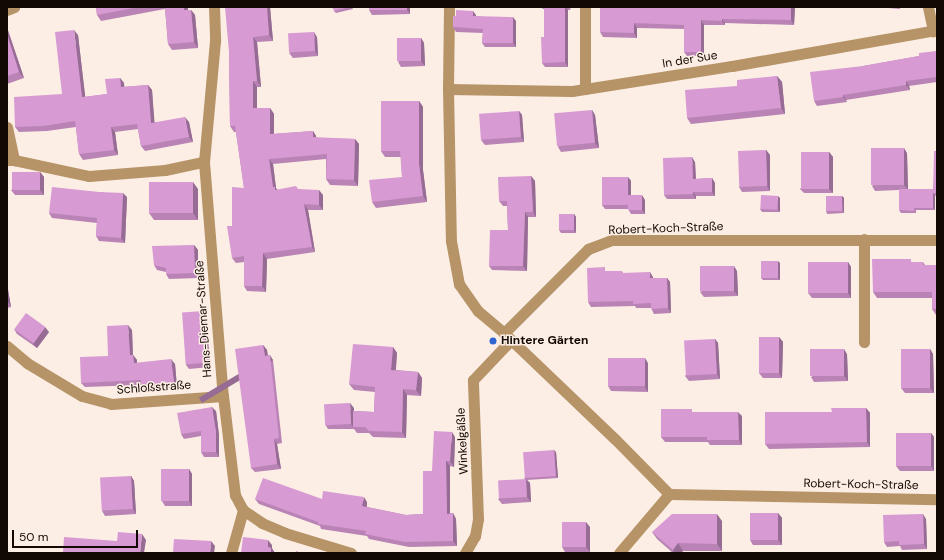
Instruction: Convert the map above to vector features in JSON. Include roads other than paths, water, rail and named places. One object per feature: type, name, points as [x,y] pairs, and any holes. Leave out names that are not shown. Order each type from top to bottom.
[{"type":"street","points":[[7,10],[14,7]]},
{"type":"street","name":"Hans-Diemar-Straße","points":[[214,7],[215,41],[204,162],[222,396],[236,495],[243,510]]},
{"type":"street","points":[[449,7],[448,89],[451,241],[459,284],[467,298],[478,311],[508,336],[615,439],[669,494],[619,553]]},
{"type":"street","points":[[585,7],[585,89]]},
{"type":"street","name":"In der Sue","points":[[448,89],[572,91],[732,66],[935,31],[928,7]]},
{"type":"street","points":[[7,127],[10,160],[89,176],[164,170],[204,162]]},
{"type":"street","points":[[864,239],[864,342]]},
{"type":"street","name":"Robert-Koch-Straße","points":[[508,336],[588,249],[611,240],[937,240]]},
{"type":"street","name":"Winkelgäßle","points":[[464,553],[475,536],[478,519],[472,380],[508,336]]},
{"type":"street","name":"Schloßstraße","points":[[7,346],[26,363],[82,396],[111,404],[222,396]]},
{"type":"street","name":"Robert-Koch-Straße","points":[[669,494],[937,499]]},
{"type":"street","points":[[231,553],[243,510],[262,523],[285,534],[351,553]]},
{"type":"place","name":"Hintere Gärten","points":[[493,341]]}]
